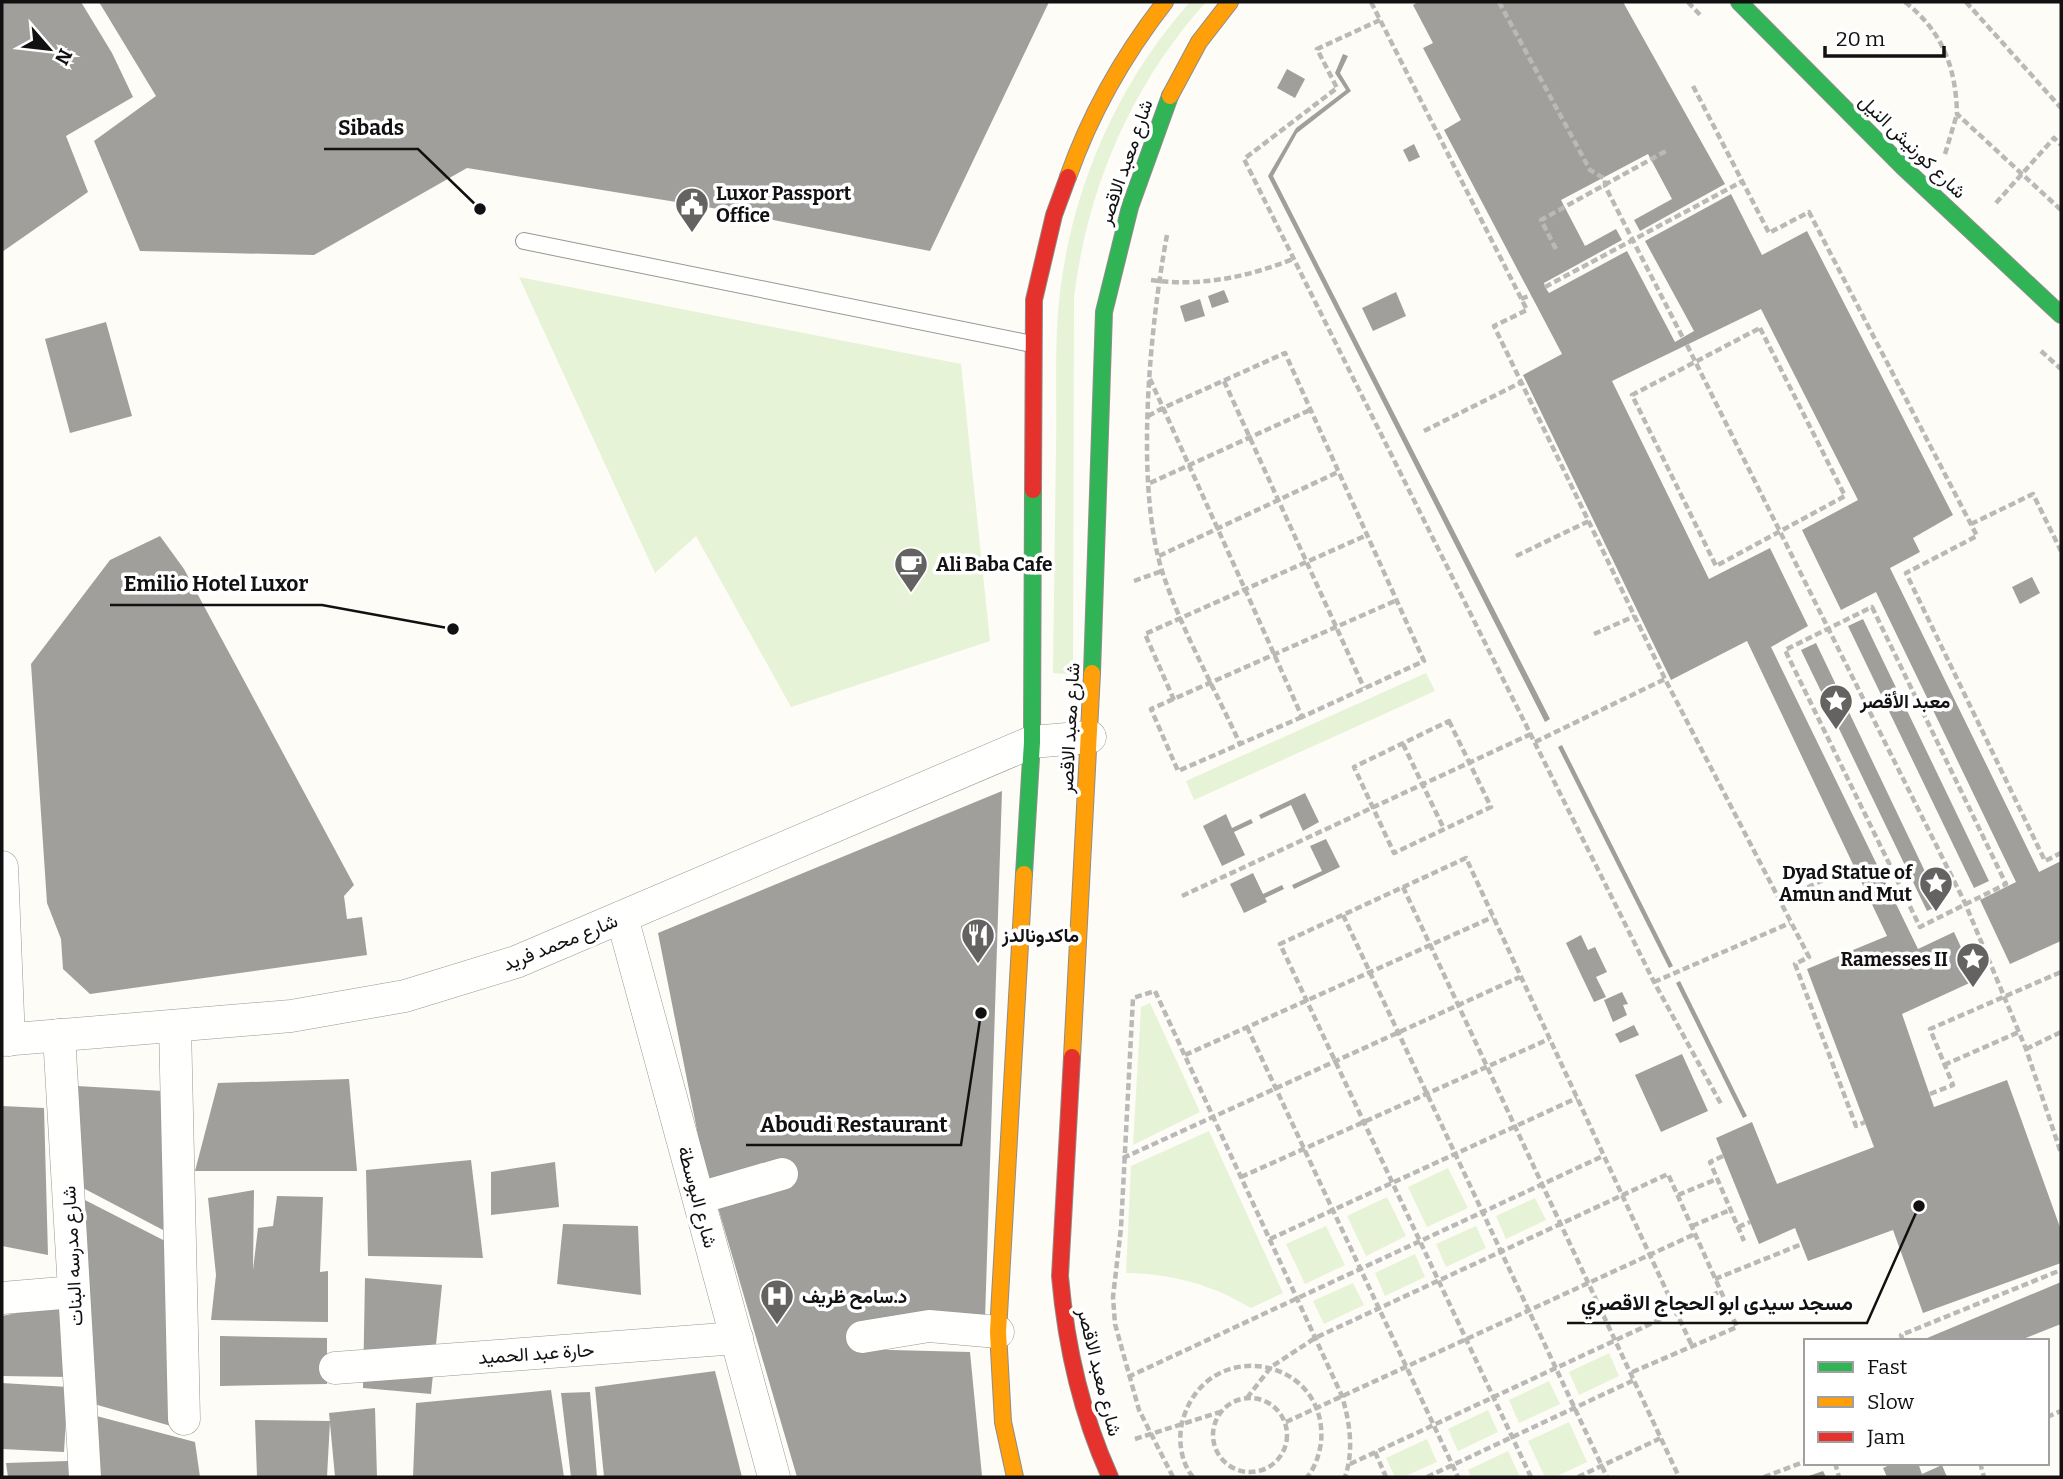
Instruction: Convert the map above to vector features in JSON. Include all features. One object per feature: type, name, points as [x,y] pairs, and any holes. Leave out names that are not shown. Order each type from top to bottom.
[{"type":"main road","name":"شارع معبد الاقصر","points":[[1015,1477],[1003,1422],[998,1332],[1032,742],[1034,300],[1043,257],[1067,174],[1102,95],[1136,39],[1165,2]]},
{"type":"main road","name":"شارع معبد الاقصر","points":[[1110,1477],[1098,1450],[1066,1331],[1060,1276],[1090,737],[1101,341],[1111,275],[1156,129],[1175,85],[1199,42],[1230,2]]},
{"type":"main road","name":"شارع كورنيش النيل","points":[[1739,2],[1903,167],[2061,315]]},
{"type":"street","name":"شارع محمد فريد","points":[[5,1040],[291,1016],[405,996],[516,962],[1032,742],[1090,737]]},
{"type":"street","points":[[2,867],[5,1040]]},
{"type":"street","name":"شارع البوسطة","points":[[622,917],[774,1477]]},
{"type":"street","points":[[175,1026],[184,1419]]},
{"type":"street","name":"شارع مدرسه البنات","points":[[59,1035],[85,1477]]},
{"type":"street","points":[[699,1198],[782,1174]]},
{"type":"street","points":[[2,1297],[74,1292]]},
{"type":"street","points":[[862,1336],[929,1326],[998,1332]]},
{"type":"street","name":"حارة عبد الحميد","points":[[335,1368],[737,1338]]},
{"type":"lane","points":[[524,241],[1032,344]]},
{"type":"path","points":[[1371,2],[1527,310],[1494,326],[1665,679],[1809,957],[1795,964],[1856,1126],[1865,1122]]},
{"type":"path","points":[[1499,2],[1590,170],[1605,179],[1605,186],[1683,338]]},
{"type":"path","points":[[1905,2],[1922,15],[1938,36],[1950,60],[1956,86],[1957,114],[2061,210]]},
{"type":"path","points":[[1966,2],[2061,108]]},
{"type":"path","points":[[1380,20],[1317,49],[1337,88],[1244,159],[1654,982],[1721,1104]]},
{"type":"path","points":[[1693,86],[1769,233],[1809,212],[1971,524],[1976,536],[1906,573],[2045,861],[2061,853]]},
{"type":"path","points":[[1970,230],[2054,138],[2061,145]]},
{"type":"path","points":[[1556,249],[1541,220],[1666,152]]},
{"type":"path","points":[[1545,287],[1743,181]]},
{"type":"path","points":[[1170,225],[1160,282],[1150,379],[1150,484],[1159,556],[1168,588],[1240,744]]},
{"type":"path","points":[[1111,275],[1160,282],[1223,280],[1293,259]]},
{"type":"path","points":[[1521,299],[1531,295]]},
{"type":"path","points":[[1760,328],[1845,496],[1781,530],[1716,566],[1632,395],[1760,328]]},
{"type":"path","points":[[1687,345],[1965,903],[2026,1049],[2061,1153]]},
{"type":"path","points":[[1149,416],[1285,353],[1310,410],[1397,600],[1424,661],[1178,771],[1151,709],[1397,600]]},
{"type":"path","points":[[1150,379],[1302,717]]},
{"type":"path","points":[[1224,381],[1364,688]]},
{"type":"path","points":[[1424,431],[1522,382]]},
{"type":"path","points":[[1150,484],[1310,410]]},
{"type":"path","points":[[1159,556],[1338,472]]},
{"type":"path","points":[[1971,524],[2034,494],[2061,551]]},
{"type":"path","points":[[1516,556],[1589,521]]},
{"type":"path","points":[[1174,700],[1145,634],[1367,535]]},
{"type":"path","points":[[1872,607],[2006,884],[1920,927],[1785,650],[1830,628],[1872,607]]},
{"type":"path","points":[[1594,634],[1635,616]]},
{"type":"path","points":[[1535,742],[1665,679]]},
{"type":"path","points":[[1449,721],[1491,807],[1394,853],[1354,767],[1403,744],[1449,721]]},
{"type":"path","points":[[1182,896],[1531,734]]},
{"type":"path","points":[[1403,744],[1444,829]]},
{"type":"path","points":[[1531,1477],[1280,944],[1466,858],[1692,1346]]},
{"type":"path","points":[[1779,901],[1848,868]]},
{"type":"path","points":[[1403,887],[1679,1477]]},
{"type":"path","points":[[1343,915],[1607,1477]]},
{"type":"path","points":[[1185,1055],[1493,917]]},
{"type":"path","points":[[1654,982],[1790,923]]},
{"type":"path","points":[[1930,1094],[1953,1085],[1930,1029],[2061,972]]},
{"type":"path","points":[[1123,1158],[1520,977]]},
{"type":"path","points":[[1173,1477],[1150,1434],[1128,1377],[1115,1324],[1113,1297],[1121,1228],[1133,998],[1155,991],[1342,1396],[1351,1437],[1350,1464],[1345,1477]]},
{"type":"path","points":[[1247,1027],[1458,1477]]},
{"type":"path","points":[[1944,1065],[2019,1032]]},
{"type":"path","points":[[2026,1049],[2061,1032]]},
{"type":"path","points":[[1241,1177],[1549,1039]]},
{"type":"path","points":[[1270,1239],[1577,1098]]},
{"type":"path","points":[[1128,1377],[1604,1156]]},
{"type":"path","points":[[1723,1156],[1710,1162],[1744,1241]]},
{"type":"path","points":[[1247,1398],[1271,1367],[1315,1338],[1668,1174],[1737,1327],[1630,1373]]},
{"type":"path","points":[[1678,1195],[1717,1179]]},
{"type":"path","points":[[1692,1226],[1730,1210]]},
{"type":"path","points":[[1738,1227],[1750,1222]]},
{"type":"path","points":[[1286,1422],[1695,1234]]},
{"type":"path","points":[[1716,1279],[1802,1244]]},
{"type":"path","points":[[1903,1339],[1902,1335],[2061,1270]]},
{"type":"path","points":[[1350,1464],[1721,1291]]},
{"type":"path","points":[[1194,1477],[1181,1450],[1181,1425],[1189,1402],[1203,1383],[1224,1370],[1247,1365],[1271,1367],[1290,1376],[1306,1390],[1316,1408],[1322,1430],[1320,1453],[1307,1477]]},
{"type":"path","points":[[1427,1477],[1634,1380]]},
{"type":"path","points":[[1098,1450],[1181,1425],[1221,1411],[1233,1402],[1247,1398],[1270,1404],[1286,1422],[1288,1435],[1280,1458],[1258,1472],[1247,1475],[1233,1469],[1215,1450],[1212,1436],[1221,1411]]},
{"type":"path","points":[[1578,1477],[1661,1438]]},
{"type":"path","points":[[1375,1452],[1386,1477]]},
{"type":"path","points":[[1764,1477],[1804,1462]]},
{"type":"green space","points":[[1190,2],[1206,2],[1156,67],[1135,103],[1102,178],[1080,257],[1074,298],[1073,675],[1053,673],[1056,349],[1066,252],[1088,175],[1103,137],[1141,66]]},
{"type":"green space","points":[[519,277],[961,364],[990,641],[791,707],[696,536],[655,573]]},
{"type":"green space","points":[[1426,673],[1435,691],[1194,800],[1186,781]]},
{"type":"green space","points":[[1150,1003],[1200,1112],[1133,1145],[1141,1007]]},
{"type":"green space","points":[[1209,1131],[1283,1293],[1251,1308],[1191,1282],[1126,1273],[1131,1166]]},
{"type":"green space","points":[[1448,1168],[1468,1208],[1427,1227],[1408,1187]]},
{"type":"green space","points":[[1387,1197],[1406,1236],[1366,1256],[1347,1216]]},
{"type":"green space","points":[[1535,1198],[1546,1220],[1506,1239],[1496,1216]]},
{"type":"green space","points":[[1326,1226],[1345,1265],[1305,1284],[1286,1244]]},
{"type":"green space","points":[[1476,1226],[1486,1248],[1446,1267],[1436,1244]]},
{"type":"green space","points":[[1415,1254],[1425,1277],[1385,1296],[1375,1273]]},
{"type":"green space","points":[[1353,1283],[1364,1305],[1324,1324],[1313,1301]]},
{"type":"green space","points":[[1609,1353],[1619,1376],[1579,1395],[1569,1372]]},
{"type":"green space","points":[[1549,1381],[1560,1404],[1519,1423],[1509,1400]]},
{"type":"green space","points":[[1488,1410],[1498,1432],[1458,1451],[1448,1429]]},
{"type":"green space","points":[[1569,1422],[1587,1462],[1555,1477],[1545,1477],[1528,1441]]},
{"type":"green space","points":[[1427,1439],[1437,1462],[1403,1477],[1395,1477],[1386,1458]]},
{"type":"green space","points":[[1508,1451],[1520,1477],[1471,1477],[1468,1470]]},
{"type":"building","points":[[2,2],[81,2],[112,53],[133,97],[66,136],[88,192],[2,252]]},
{"type":"building","points":[[99,2],[1049,2],[930,251],[707,207],[467,168],[314,255],[140,251],[94,141],[156,96]]},
{"type":"building","points":[[1418,2],[1623,2],[1725,184],[1640,231],[1634,220],[1672,199],[1648,154],[1561,200],[1585,246],[1616,229],[1622,240],[1544,283],[1545,287],[1549,293],[1627,251],[1675,342],[1694,331],[1645,241],[1731,194],[1762,255],[1807,231],[1953,515],[1913,538],[1920,552],[1890,568],[2039,872],[2061,861],[2061,941],[2010,964],[1980,900],[2016,882],[1876,592],[1841,610],[1802,530],[1858,500],[1761,309],[1612,381],[1709,579],[1770,548],[1808,626],[1771,647],[1918,949],[1954,932],[1976,980],[1902,1014],[1934,1107],[2007,1080],[2061,1230],[2061,1263],[1923,1313],[1893,1230],[1808,1261],[1795,1228],[1759,1244],[1716,1138],[1752,1122],[1777,1184],[1874,1147],[1807,969],[1887,936],[1747,641],[1671,680],[1523,375],[1562,354],[1444,130],[1461,120],[1423,48],[1433,43],[1413,5]]},
{"type":"building","points":[[1343,54],[1348,56],[1340,73],[1351,91],[1297,133],[1273,176],[1550,719],[1545,722],[1268,176],[1296,128],[1346,90],[1335,73]]},
{"type":"building","points":[[1287,69],[1305,79],[1295,98],[1277,88]]},
{"type":"building","points":[[1414,144],[1420,157],[1409,162],[1403,150]]},
{"type":"building","points":[[1224,290],[1229,302],[1212,308],[1208,296]]},
{"type":"building","points":[[1396,292],[1406,316],[1373,331],[1362,308]]},
{"type":"building","points":[[1200,299],[1205,316],[1185,322],[1180,306]]},
{"type":"building","points":[[106,322],[132,416],[70,433],[45,339]]},
{"type":"building","points":[[160,536],[184,569],[354,885],[344,896],[347,919],[362,917],[367,955],[90,994],[63,969],[61,939],[47,903],[31,664],[110,560]]},
{"type":"building","points":[[2032,577],[2040,593],[2020,604],[2012,587]]},
{"type":"building","points":[[1863,619],[1989,881],[1974,888],[1848,626]]},
{"type":"building","points":[[1816,643],[1941,905],[1927,911],[1801,650]]},
{"type":"building","points":[[1562,745],[1673,966],[1669,968],[1558,747]]},
{"type":"building","points":[[1002,791],[985,1319],[850,1329],[852,1349],[970,1352],[982,1476],[797,1477],[717,1204],[707,1181],[658,933]]},
{"type":"building","points":[[1305,793],[1319,822],[1303,831],[1291,805],[1261,819],[1259,815]]},
{"type":"building","points":[[1226,814],[1232,828],[1251,819],[1253,823],[1234,832],[1245,855],[1222,866],[1203,826]]},
{"type":"building","points":[[1326,839],[1340,867],[1294,889],[1292,885],[1322,871],[1310,846]]},
{"type":"building","points":[[1253,873],[1263,894],[1282,885],[1284,889],[1265,898],[1267,902],[1244,913],[1230,884]]},
{"type":"building","points":[[1581,935],[1588,950],[1595,947],[1607,972],[1596,977],[1606,997],[1594,1002],[1566,943]]},
{"type":"building","points":[[1680,981],[1747,1116],[1743,1118],[1676,983]]},
{"type":"building","points":[[1622,992],[1628,1004],[1623,1005],[1627,1015],[1613,1022],[1604,1000]]},
{"type":"building","points":[[1634,1025],[1639,1035],[1620,1043],[1615,1034]]},
{"type":"building","points":[[1682,1054],[1708,1111],[1661,1132],[1635,1075]]},
{"type":"building","points":[[349,1079],[357,1171],[195,1171],[218,1083]]},
{"type":"building","points":[[77,1086],[164,1091],[163,1230],[83,1188]]},
{"type":"building","points":[[2,1106],[44,1108],[48,1255],[2,1246]]},
{"type":"building","points":[[471,1160],[483,1258],[368,1256],[366,1170]]},
{"type":"building","points":[[555,1162],[559,1207],[491,1215],[491,1172]]},
{"type":"building","points":[[254,1190],[253,1270],[258,1228],[273,1226],[277,1196],[323,1197],[320,1272],[328,1271],[328,1322],[211,1320],[216,1275],[208,1198]]},
{"type":"building","points":[[79,1197],[169,1243],[171,1426],[94,1404]]},
{"type":"building","points":[[563,1224],[638,1226],[641,1295],[557,1284]]},
{"type":"building","points":[[365,1278],[442,1285],[431,1394],[363,1388]]},
{"type":"building","points":[[2061,1282],[2061,1324],[2023,1339],[1925,1339]]},
{"type":"building","points":[[65,1303],[68,1377],[2,1376],[2,1316]]},
{"type":"building","points":[[220,1336],[327,1338],[327,1384],[220,1386]]},
{"type":"building","points":[[715,1371],[742,1477],[604,1477],[595,1387]]},
{"type":"building","points":[[2,1383],[68,1387],[64,1452],[2,1449]]},
{"type":"building","points":[[551,1390],[564,1477],[413,1477],[416,1403]]},
{"type":"building","points":[[590,1392],[597,1477],[571,1477],[561,1393]]},
{"type":"building","points":[[375,1408],[377,1477],[335,1477],[329,1413]]},
{"type":"building","points":[[89,1414],[195,1442],[200,1477],[94,1477]]},
{"type":"building","points":[[255,1420],[330,1421],[327,1477],[257,1477]]},
{"type":"building","points":[[68,1461],[70,1477],[8,1477],[6,1463]]},
{"type":"building","points":[[1890,1465],[1919,1465],[1922,1474],[1942,1465],[1947,1477],[1887,1477],[1883,1468]]},
{"type":"building","points":[[1823,1471],[1826,1477],[1806,1477]]},
{"type":"traffic: fast","points":[[1739,2],[1903,167],[2061,315]]},
{"type":"traffic: fast","points":[[1092,673],[1104,312],[1130,207],[1170,96]]},
{"type":"traffic: fast","points":[[1024,874],[1032,742],[1033,490]]},
{"type":"traffic: slow","points":[[1068,177],[1109,85],[1165,2]]},
{"type":"traffic: slow","points":[[1170,96],[1199,42],[1230,2]]},
{"type":"traffic: slow","points":[[1072,1057],[1092,673]]},
{"type":"traffic: slow","points":[[1015,1477],[1003,1422],[998,1332],[1024,874]]},
{"type":"traffic: jam","points":[[1033,490],[1034,300],[1054,215],[1068,177]]},
{"type":"traffic: jam","points":[[1072,1057],[1060,1276],[1076,1379],[1110,1477]]},
{"type":"place","name":"Sibads","points":[[480,209]]},
{"type":"place","name":"Luxor Passport Office","points":[[692,234]]},
{"type":"place","name":"Ali Baba Cafe","points":[[911,594]]},
{"type":"place","name":"Emilio Hotel Luxor","points":[[453,629]]},
{"type":"place","name":"معبد الأقصر","points":[[1836,731]]},
{"type":"place","name":"Dyad Statue of Amun and Mut","points":[[1936,913]]},
{"type":"place","name":"ماكدونالدز","points":[[978,965]]},
{"type":"place","name":"Ramesses II","points":[[1973,989]]},
{"type":"place","name":"Aboudi Restaurant","points":[[981,1013]]},
{"type":"place","name":"مسجد سيدى ابو الحجاج الاقصري","points":[[1919,1206]]},
{"type":"place","name":"د.سامح ظريف","points":[[777,1326]]}]
